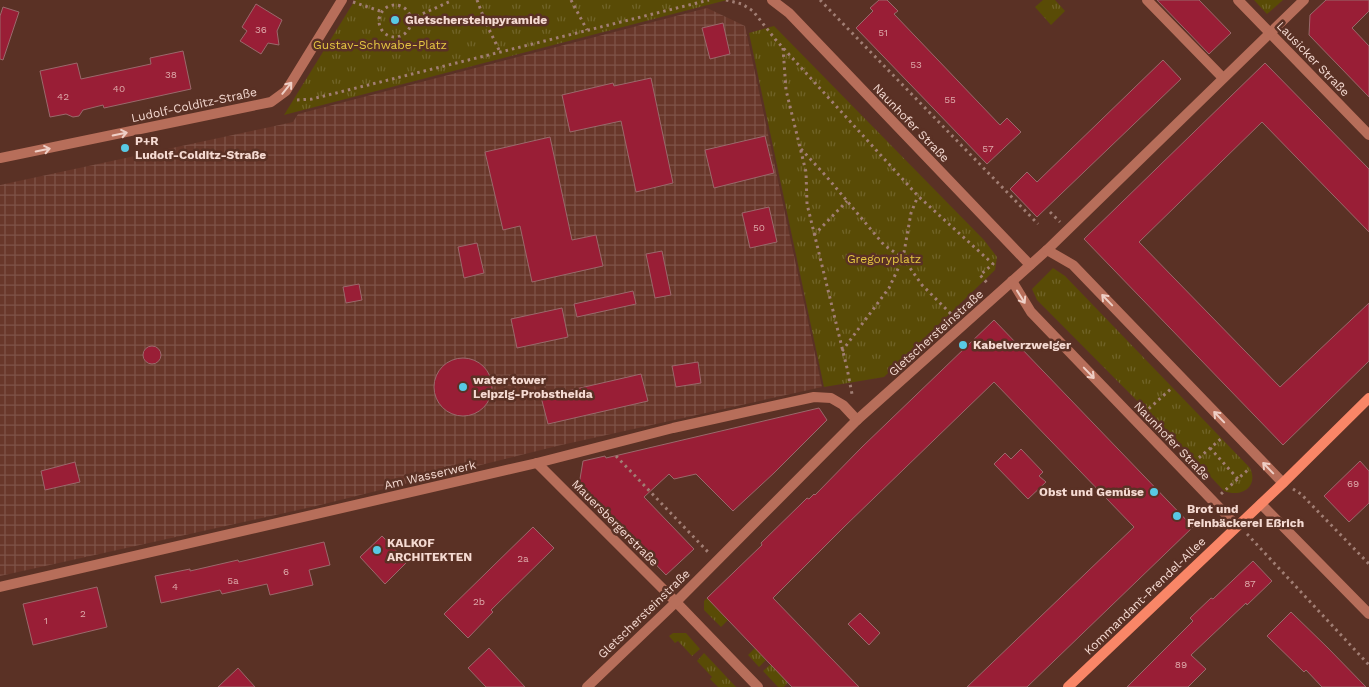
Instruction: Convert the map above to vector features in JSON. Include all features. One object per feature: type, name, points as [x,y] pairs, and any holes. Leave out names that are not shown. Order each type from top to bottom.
[{"type":"main road","name":"Kommandant-Prendel-Allee","points":[[1068,687],[1283,483],[1369,398]]},
{"type":"street","name":"Ludolf-Colditz-Straße","points":[[0,158],[271,102],[286,91],[344,0]]},
{"type":"street","name":"Naunhofer Straße","points":[[772,0],[789,14],[1030,265]]},
{"type":"street","points":[[1147,0],[1223,78]]},
{"type":"street","name":"Lausicker Straße","points":[[1238,0],[1369,135]]},
{"type":"street","name":"Gletschersteinstraße","points":[[587,687],[676,602],[857,420],[1047,250],[1304,0]]},
{"type":"street","points":[[1047,250],[1073,265],[1283,483]]},
{"type":"street","name":"Naunhofer Straße","points":[[1012,281],[1031,312],[1237,526]]},
{"type":"street","name":"Am Wasserwerk","points":[[0,587],[537,464],[673,428],[814,397],[831,398],[843,405],[857,420]]},
{"type":"street","name":"Mauersbergerstraße","points":[[537,464],[676,602],[758,687]]},
{"type":"street","points":[[1261,504],[1369,614]]},
{"type":"path","points":[[344,0],[383,12]]},
{"type":"path","points":[[477,0],[500,52]]},
{"type":"path","points":[[571,0],[587,30]]},
{"type":"path","points":[[296,100],[312,99],[709,0]]},
{"type":"path","points":[[726,0],[742,4],[753,11],[783,48],[918,196],[993,264],[980,275]]},
{"type":"path","points":[[820,0],[1038,224]]},
{"type":"path","points":[[411,19],[452,1]]},
{"type":"path","points":[[396,5],[401,6],[411,19],[409,29],[405,33],[400,36],[392,36],[384,32],[381,27],[380,17],[390,6],[396,5]]},
{"type":"path","points":[[783,48],[786,90],[806,172],[807,204],[849,380]]},
{"type":"path","points":[[800,148],[884,245],[903,258],[922,285],[963,326]]},
{"type":"path","points":[[842,351],[889,288],[903,258],[911,213],[918,196]]},
{"type":"path","points":[[814,235],[847,201]]},
{"type":"path","points":[[1136,421],[1183,379]]},
{"type":"path","points":[[1184,471],[1232,430]]},
{"type":"path","points":[[606,446],[716,560]]},
{"type":"path","points":[[1210,448],[1238,479]]},
{"type":"path","points":[[1213,501],[1260,459]]},
{"type":"path","points":[[1301,494],[1369,564]]},
{"type":"path","points":[[1252,539],[1369,665]]},
{"type":"shaded area","points":[[707,8],[745,26],[822,387],[557,446],[316,506],[0,576],[0,185],[293,122],[298,114]]},
{"type":"green space","name":"Gustav-Schwabe-Platz","points":[[355,0],[727,0],[284,115]]},
{"type":"green space","points":[[1043,0],[1055,0],[1065,11],[1051,25],[1035,7]]},
{"type":"green space","points":[[1254,0],[1283,0],[1267,14]]},
{"type":"green space","name":"Gregoryplatz","points":[[774,26],[984,240],[997,257],[995,270],[884,377],[824,387],[749,33]]},
{"type":"green space","points":[[1053,268],[1065,276],[1250,468],[1252,481],[1247,489],[1236,493],[1224,491],[1037,300],[1032,289]]},
{"type":"green space","points":[[707,598],[728,620],[721,627],[704,610],[704,601]]},
{"type":"green space","points":[[673,633],[686,633],[700,649],[692,656],[678,641],[675,643],[669,636]]},
{"type":"green space","points":[[755,648],[766,660],[759,667],[748,655]]},
{"type":"green space","points":[[704,653],[736,687],[718,687],[710,679],[712,677],[697,661]]},
{"type":"green space","points":[[771,664],[790,680],[784,687],[778,687],[763,671]]},
{"type":"building","points":[[879,0],[887,0],[898,11],[894,14],[1000,125],[1007,118],[1021,132],[987,164],[856,28],[873,11],[870,8]]},
{"type":"building","points":[[1157,0],[1199,0],[1231,33],[1209,54]]},
{"type":"building","points":[[1326,0],[1369,0],[1369,11],[1352,28],[1369,46],[1369,97],[1309,35],[1310,15]]},
{"type":"building","points":[[256,4],[282,20],[277,31],[279,45],[268,43],[261,54],[240,41],[247,31],[242,27]]},
{"type":"building","points":[[3,7],[19,12],[3,60],[0,59],[0,16]]},
{"type":"building","points":[[723,23],[730,54],[710,59],[702,28]]},
{"type":"building","points":[[183,51],[191,89],[104,108],[103,105],[83,110],[79,116],[73,117],[66,114],[50,117],[40,71],[77,63],[81,79],[151,64],[150,58]]},
{"type":"building","points":[[1163,60],[1181,79],[1037,217],[1010,189],[1027,172],[1037,182]]},
{"type":"building","points":[[1265,63],[1369,169],[1369,232],[1262,122],[1139,242],[1280,387],[1369,303],[1369,361],[1283,445],[1084,239]]},
{"type":"building","points":[[651,78],[673,183],[636,192],[621,121],[570,132],[562,95],[613,83],[614,86]]},
{"type":"building","points":[[765,136],[774,173],[714,188],[705,150]]},
{"type":"building","points":[[550,137],[572,240],[596,235],[603,266],[532,282],[520,226],[503,230],[485,152]]},
{"type":"building","points":[[769,207],[777,242],[750,248],[742,213]]},
{"type":"building","points":[[477,243],[484,273],[464,278],[458,247]]},
{"type":"building","points":[[662,251],[671,295],[655,298],[646,254]]},
{"type":"building","points":[[359,284],[362,300],[346,303],[343,287]]},
{"type":"building","points":[[633,291],[636,304],[577,317],[574,304]]},
{"type":"building","points":[[562,308],[568,337],[517,348],[511,319]]},
{"type":"building","points":[[994,320],[1193,527],[1027,687],[967,687],[1134,527],[994,382],[773,598],[859,687],[792,687],[707,598],[807,498],[809,499],[815,495]]},
{"type":"building","points":[[152,346],[158,349],[161,355],[158,361],[152,364],[146,361],[143,355],[146,349]]},
{"type":"building","name":"water tower Leipzig-Probstheida","points":[[457,358],[469,358],[484,366],[492,381],[492,393],[484,408],[469,416],[457,416],[442,408],[434,393],[434,381],[442,366]]},
{"type":"building","points":[[698,362],[701,383],[676,387],[672,366]]},
{"type":"building","points":[[641,374],[648,401],[548,424],[541,397]]},
{"type":"building","points":[[819,408],[827,420],[733,511],[696,474],[674,479],[669,474],[644,497],[694,549],[666,575],[579,485],[583,461],[605,456],[606,458]]},
{"type":"building","points":[[1021,449],[1043,472],[1039,476],[1046,482],[1028,499],[994,464],[1005,453],[1011,459]]},
{"type":"building","points":[[1360,461],[1369,471],[1369,503],[1349,522],[1324,496]]},
{"type":"building","points":[[75,462],[80,482],[45,490],[41,471]]},
{"type":"building","points":[[533,527],[554,548],[491,610],[493,612],[468,638],[444,614]]},
{"type":"building","points":[[382,536],[407,562],[385,584],[360,557]]},
{"type":"building","points":[[324,542],[330,565],[309,570],[313,585],[270,595],[267,584],[222,594],[220,590],[161,603],[155,576],[190,569],[190,571],[238,560],[239,562]]},
{"type":"building","points":[[1253,561],[1272,581],[1191,655],[1206,669],[1188,687],[1127,687],[1193,621],[1190,618]]},
{"type":"building","points":[[97,587],[107,627],[33,645],[23,604]]},
{"type":"building","points":[[1291,612],[1366,687],[1322,687],[1306,670],[1304,672],[1267,636]]},
{"type":"building","points":[[860,613],[880,633],[869,645],[848,624]]},
{"type":"building","points":[[489,648],[525,687],[486,687],[468,668]]},
{"type":"building","points":[[238,668],[255,687],[218,687]]},
{"type":"place","name":"Gletschersteinpyramide","points":[[395,20]]},
{"type":"place","name":"P+R Ludolf-Colditz-Straße","points":[[125,148]]},
{"type":"place","name":"Kabelverzweiger","points":[[963,345]]},
{"type":"place","name":"water tower Leipzig-Probstheida","points":[[463,387]]},
{"type":"place","name":"Obst und Gemüse","points":[[1154,492]]},
{"type":"place","name":"Brot und Feinbäckerei Eßrich","points":[[1177,516]]},
{"type":"place","name":"KALKOF ARCHITEKTEN","points":[[377,550]]}]
